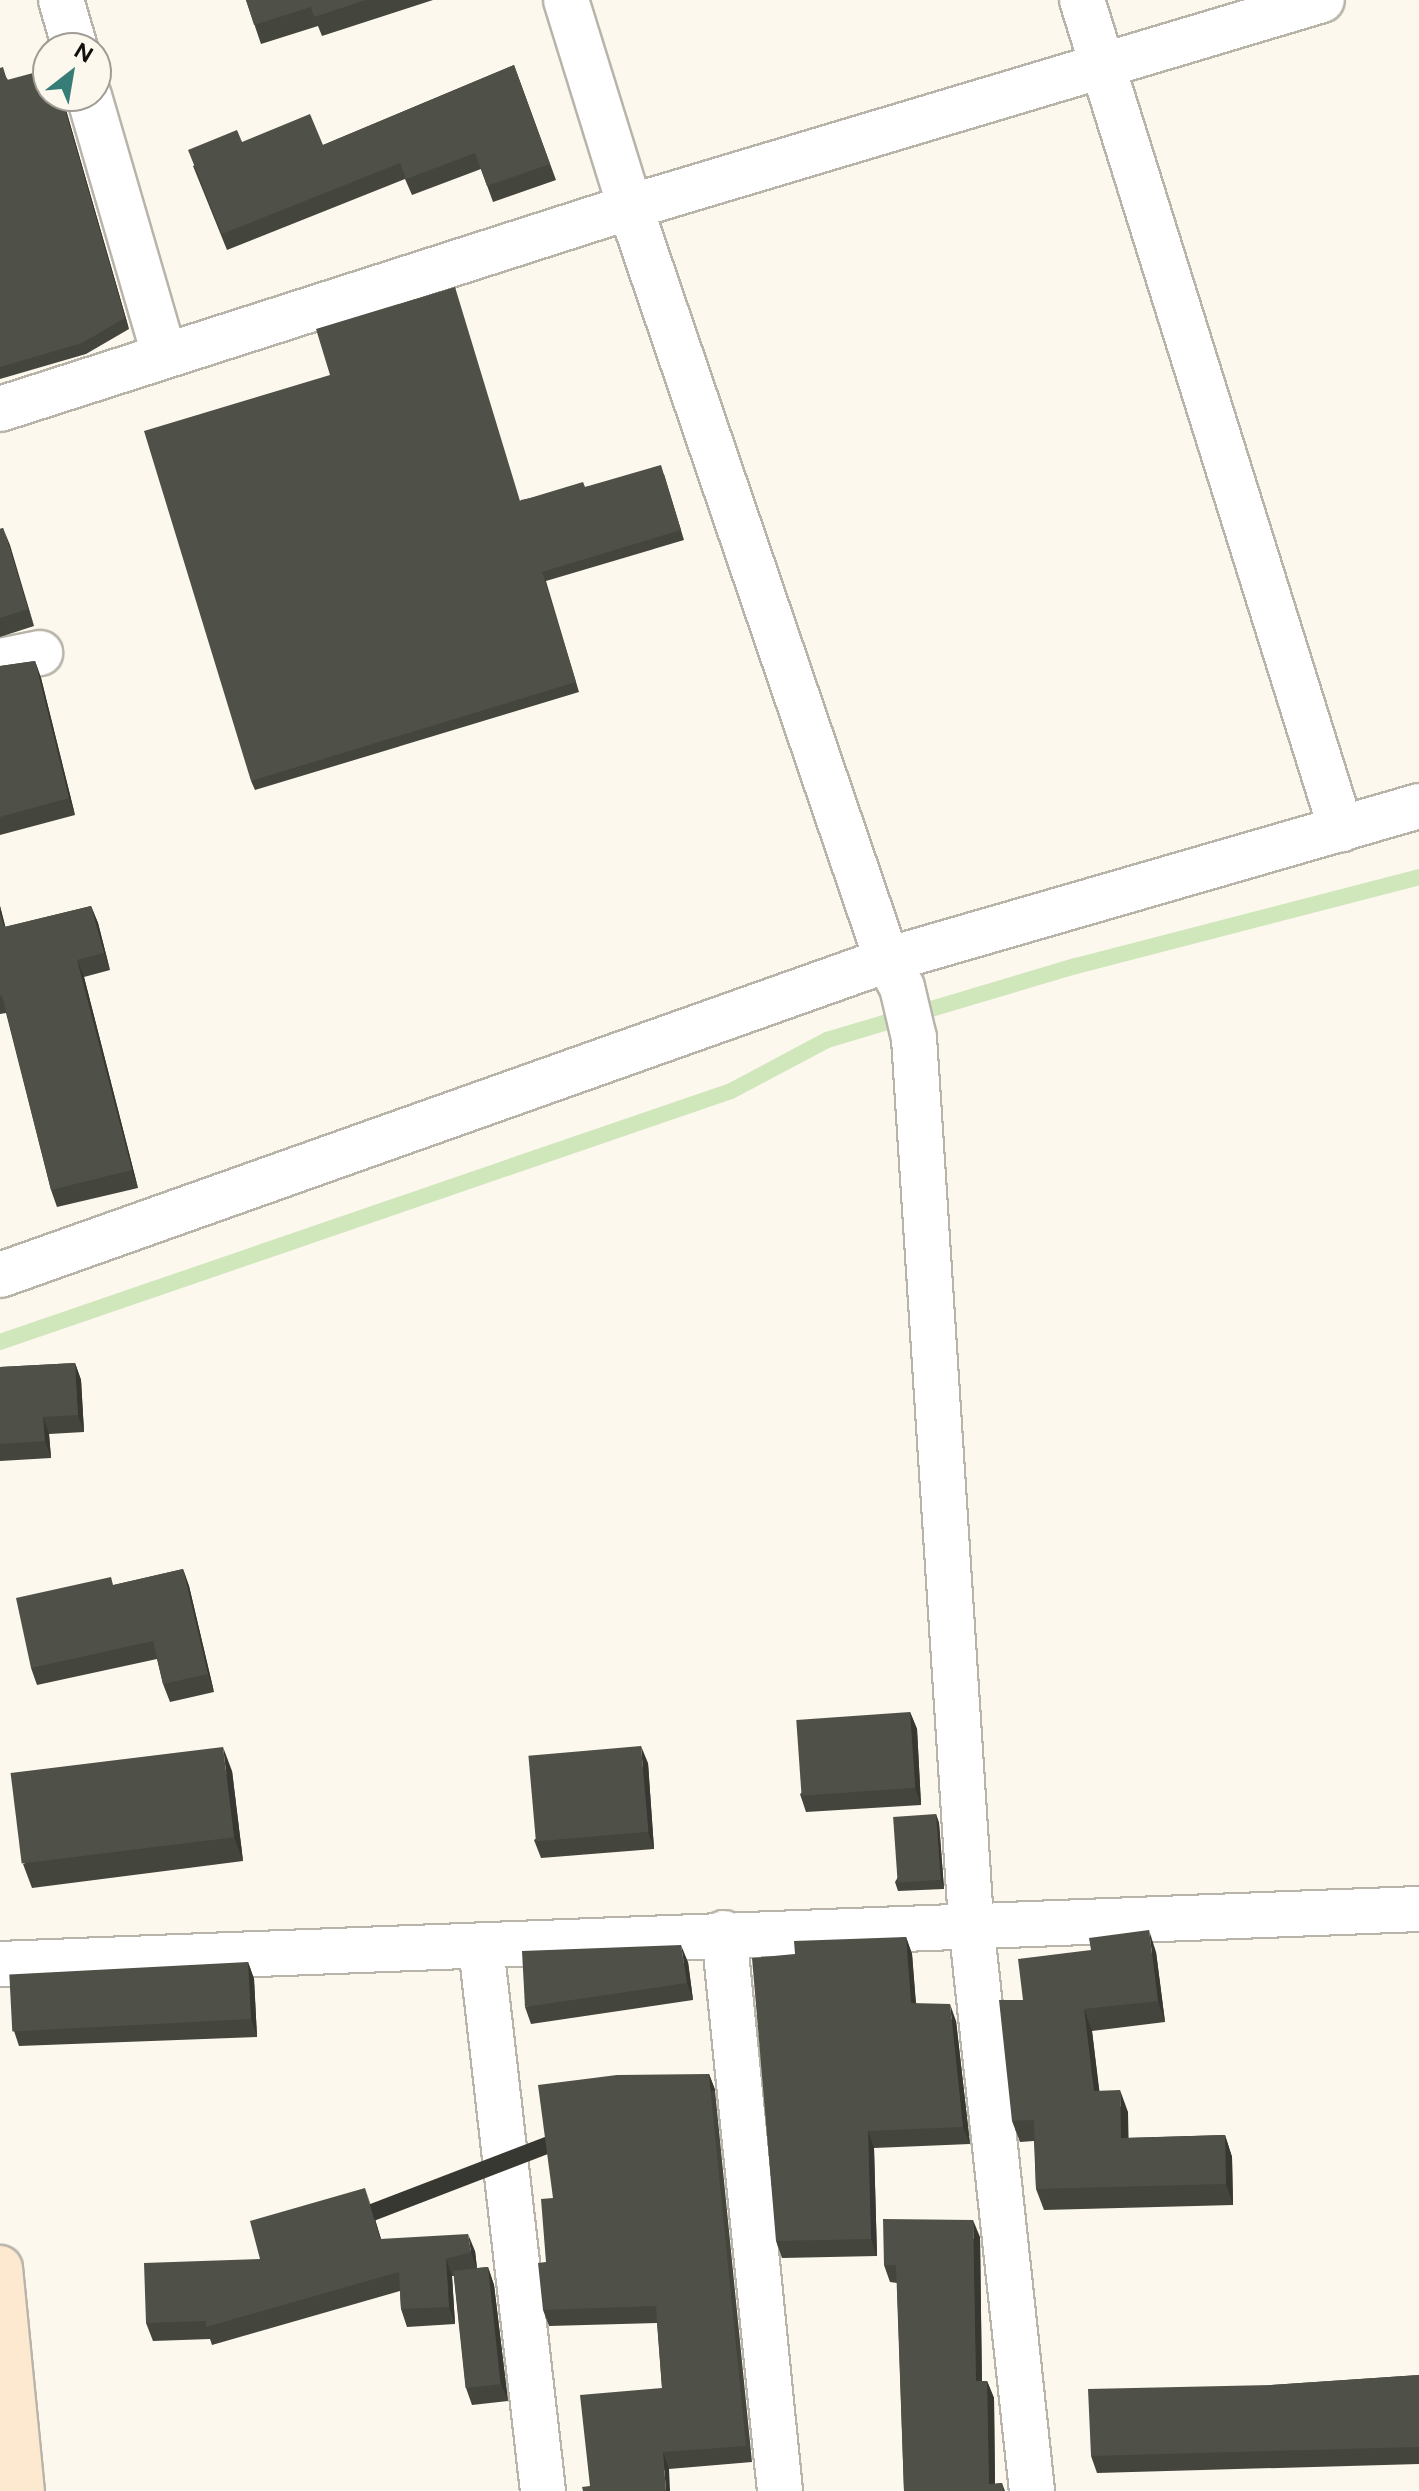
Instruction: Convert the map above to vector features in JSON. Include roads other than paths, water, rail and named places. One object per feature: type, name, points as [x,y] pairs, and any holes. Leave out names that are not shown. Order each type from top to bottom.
[{"type":"main road","points":[[0,2268],[22,2491]]},
{"type":"street","points":[[61,0],[70,32]]},
{"type":"street","points":[[566,0],[630,207],[914,1038],[971,1923],[1032,2491]]},
{"type":"street","points":[[1082,0],[1341,829]]},
{"type":"street","points":[[0,409],[630,207],[1101,63],[1322,0]]},
{"type":"street","points":[[94,112],[164,354]]},
{"type":"street","points":[[0,1275],[894,974],[1419,806]]},
{"type":"street","points":[[0,1964],[481,1947],[971,1923],[1419,1909]]},
{"type":"street","points":[[724,1933],[780,2491]]},
{"type":"street","points":[[481,1947],[543,2491]]},
{"type":"waterway","points":[[0,1342],[731,1091],[827,1040],[1076,966],[1419,877]]}]
